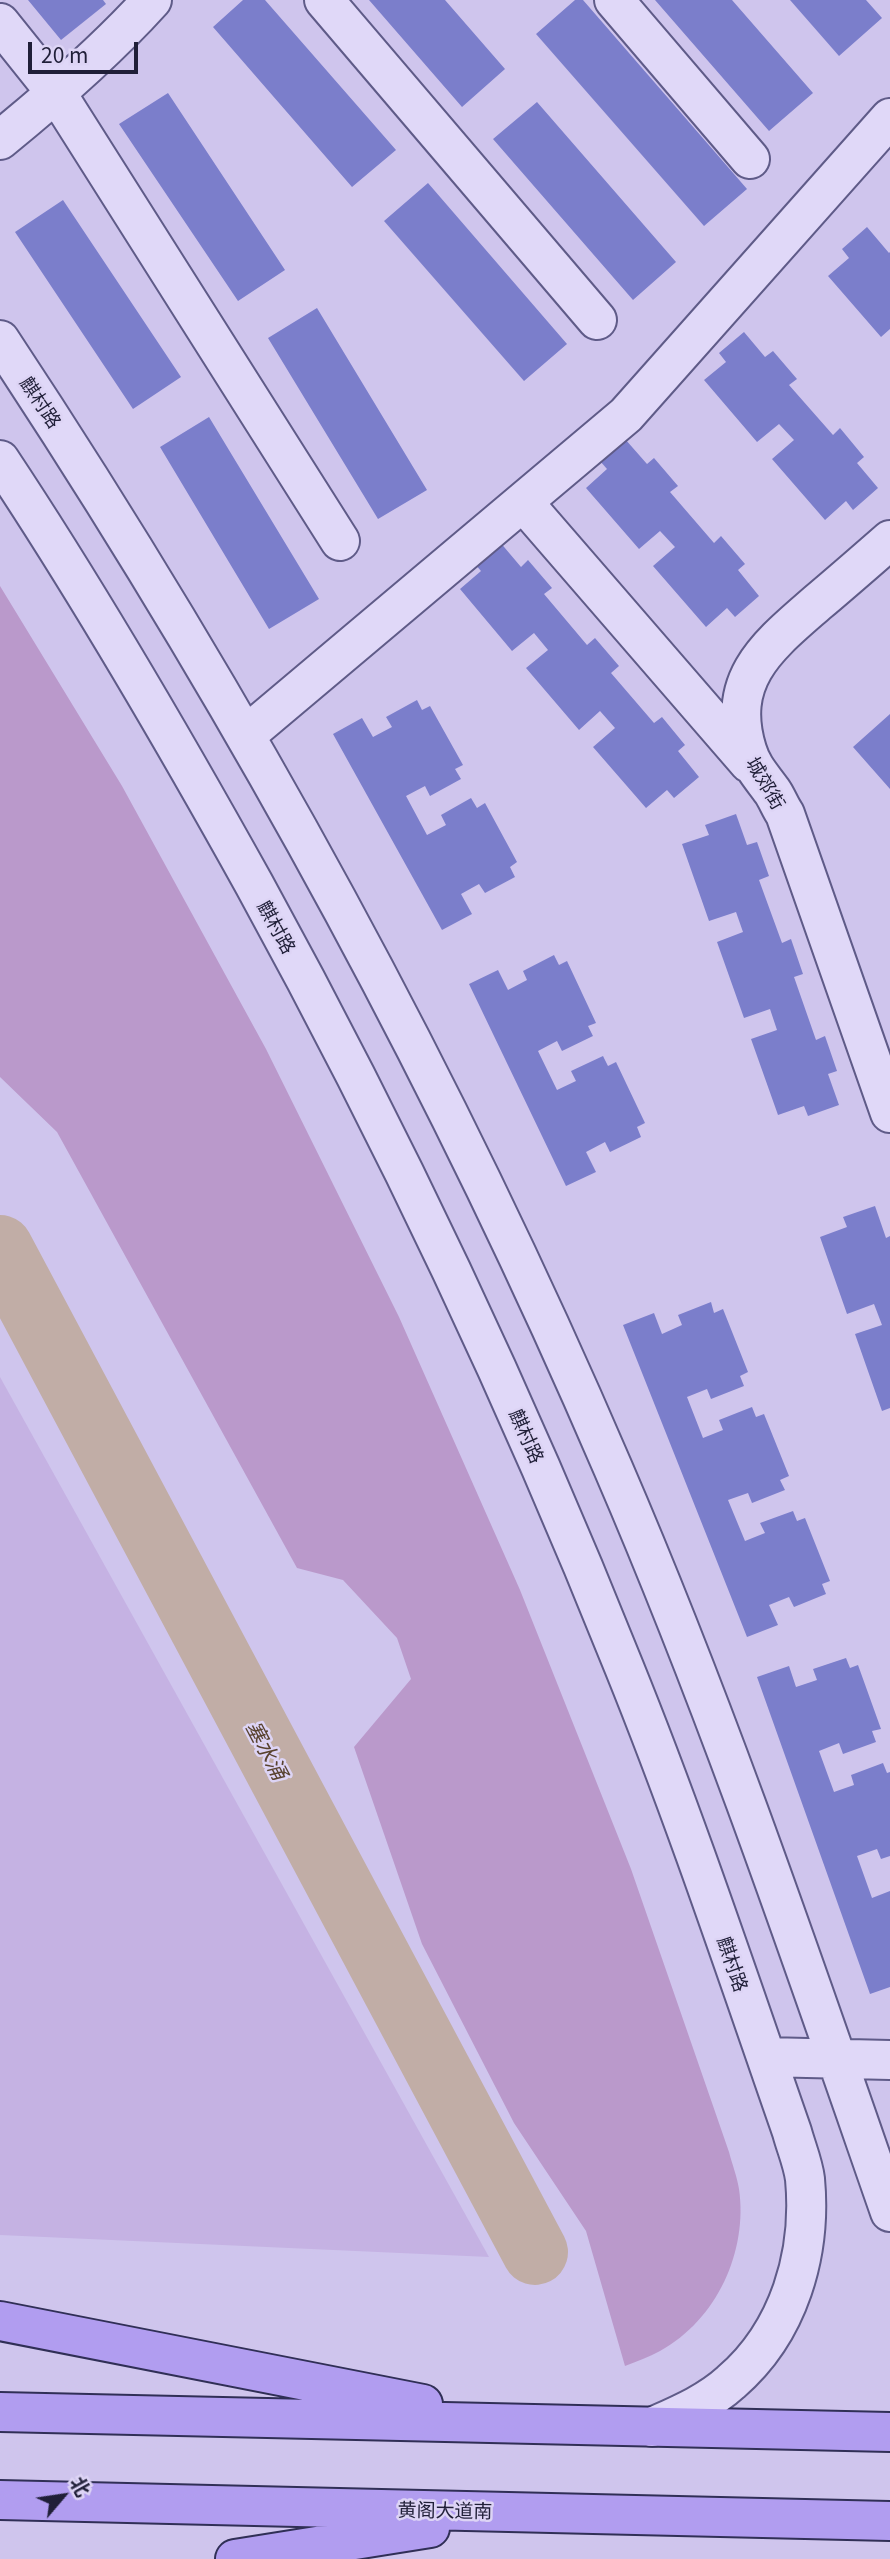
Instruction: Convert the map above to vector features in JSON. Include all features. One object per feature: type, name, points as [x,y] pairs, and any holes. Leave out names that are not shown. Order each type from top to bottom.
[{"type":"main road","points":[[0,2321],[524,2424]]},
{"type":"main road","points":[[0,2412],[890,2432]]},
{"type":"main road","name":"黄阁大道南","points":[[0,2500],[890,2521]]},
{"type":"main road","points":[[235,2559],[526,2512]]},
{"type":"street","points":[[0,140],[57,94],[123,32],[152,0]]},
{"type":"street","points":[[324,0],[597,320]]},
{"type":"street","points":[[614,0],[750,159]]},
{"type":"street","points":[[0,23],[57,94],[340,541]]},
{"type":"street","points":[[246,735],[626,415],[890,118]]},
{"type":"street","name":"麒村路","points":[[0,340],[70,445],[246,735],[363,945],[451,1117],[534,1291],[687,1646],[756,1827],[890,2212]]},
{"type":"street","name":"麒村路","points":[[0,460],[116,643],[225,832],[392,1146],[469,1307],[553,1493],[626,1670],[693,1849],[792,2132],[804,2176],[807,2222],[800,2267],[785,2310],[762,2349],[730,2382],[693,2408],[652,2427]]},
{"type":"street","points":[[523,502],[754,770]]},
{"type":"street","name":"城郊街","points":[[890,540],[770,644],[749,676],[741,714],[743,733],[754,770],[771,790],[785,814],[890,1113]]},
{"type":"street","points":[[766,2057],[890,2060]]},
{"type":"shaded area","points":[[0,586],[122,786],[266,1049],[399,1317],[520,1590],[631,1869],[729,2152],[738,2184],[741,2212],[733,2259],[724,2282],[698,2321],[680,2338],[656,2353],[625,2366],[586,2231],[514,2123],[422,1944],[354,1747],[411,1679],[397,1638],[343,1580],[297,1568],[57,1132],[0,1077]]},
{"type":"shaded area","points":[[0,1377],[489,2257],[0,2235]]},
{"type":"building","points":[[28,0],[103,0],[106,4],[61,40]]},
{"type":"building","points":[[243,0],[265,0],[396,150],[352,187],[213,27]]},
{"type":"building","points":[[369,0],[445,0],[505,69],[462,107]]},
{"type":"building","points":[[575,0],[583,0],[747,189],[704,226],[536,34]]},
{"type":"building","points":[[655,0],[732,0],[813,93],[769,131]]},
{"type":"building","points":[[790,0],[866,0],[882,18],[839,56]]},
{"type":"building","points":[[168,93],[285,270],[238,301],[119,124]]},
{"type":"building","points":[[537,102],[676,262],[633,300],[493,139]]},
{"type":"building","points":[[428,183],[567,344],[524,381],[384,221]]},
{"type":"building","points":[[63,200],[181,377],[133,409],[15,232]]},
{"type":"building","points":[[867,227],[890,252],[890,329],[881,337],[828,276],[849,258],[842,249]]},
{"type":"building","points":[[317,308],[427,490],[378,519],[268,338]]},
{"type":"building","points":[[744,332],[765,357],[773,351],[797,379],[789,385],[833,435],[840,428],[864,457],[857,463],[878,488],[853,510],[846,501],[825,520],[772,459],[794,440],[779,424],[757,442],[704,380],[726,362],[719,353]]},
{"type":"building","points":[[209,417],[319,599],[269,629],[160,447]]},
{"type":"building","points":[[625,439],[647,464],[654,458],[678,486],[670,492],[714,543],[721,536],[745,564],[738,570],[759,596],[735,617],[727,608],[706,627],[653,566],[675,547],[660,531],[639,549],[586,488],[607,469],[600,461]]},
{"type":"building","points":[[499,541],[521,567],[528,560],[552,588],[544,594],[587,645],[595,638],[619,666],[611,673],[654,723],[662,717],[685,745],[678,751],[699,777],[674,798],[667,790],[646,808],[593,747],[615,728],[600,711],[579,730],[526,668],[548,650],[534,633],[512,651],[460,589],[481,571],[474,563]]},
{"type":"building","points":[[417,700],[422,710],[430,706],[463,765],[455,769],[461,779],[430,796],[425,786],[406,796],[427,835],[446,825],[441,815],[471,798],[477,808],[485,803],[517,862],[510,867],[515,877],[485,893],[479,884],[461,894],[472,914],[442,930],[333,734],[362,718],[373,737],[392,727],[386,717]]},
{"type":"building","points":[[890,714],[890,789],[853,747]]},
{"type":"building","points":[[736,814],[747,845],[757,842],[769,876],[759,880],[782,943],[791,939],[803,974],[794,977],[816,1040],[825,1036],[837,1071],[828,1074],[839,1105],[808,1116],[804,1106],[778,1115],[751,1039],[777,1030],[770,1009],[744,1018],[717,942],[743,932],[736,912],[709,921],[682,844],[709,835],[705,825]]},
{"type":"building","points":[[554,955],[559,965],[567,961],[596,1023],[588,1026],[593,1036],[562,1051],[557,1041],[538,1051],[557,1090],[576,1081],[571,1071],[603,1056],[608,1066],[616,1062],[645,1123],[637,1127],[641,1137],[610,1152],[605,1142],[586,1152],[596,1172],[566,1186],[469,984],[498,970],[508,990],[527,980],[523,971]]},
{"type":"building","points":[[875,1206],[886,1238],[890,1236],[890,1408],[882,1411],[855,1334],[882,1325],[874,1304],[847,1314],[820,1237],[847,1227],[843,1217]]},
{"type":"building","points":[[711,1302],[714,1313],[723,1309],[748,1372],[740,1376],[744,1386],[711,1399],[707,1389],[687,1397],[703,1438],[723,1430],[719,1420],[752,1407],[756,1417],[764,1414],[789,1476],[780,1480],[785,1490],[752,1503],[748,1493],[728,1500],[745,1541],[765,1533],[760,1523],[793,1511],[797,1521],[805,1518],[830,1581],[822,1584],[826,1594],[794,1607],[789,1597],[769,1605],[778,1625],[747,1637],[623,1325],[654,1313],[662,1334],[682,1325],[678,1315]]},
{"type":"building","points":[[846,1658],[850,1668],[858,1665],[881,1729],[872,1731],[876,1742],[843,1754],[839,1743],[819,1751],[834,1792],[854,1785],[851,1775],[883,1763],[887,1773],[890,1772],[890,1856],[881,1859],[877,1849],[857,1856],[872,1898],[890,1891],[890,1987],[870,1994],[757,1677],[789,1666],[796,1687],[817,1680],[813,1669]]},
{"type":"waterway","name":"塞水涌","points":[[0,1248],[535,2252]]}]
